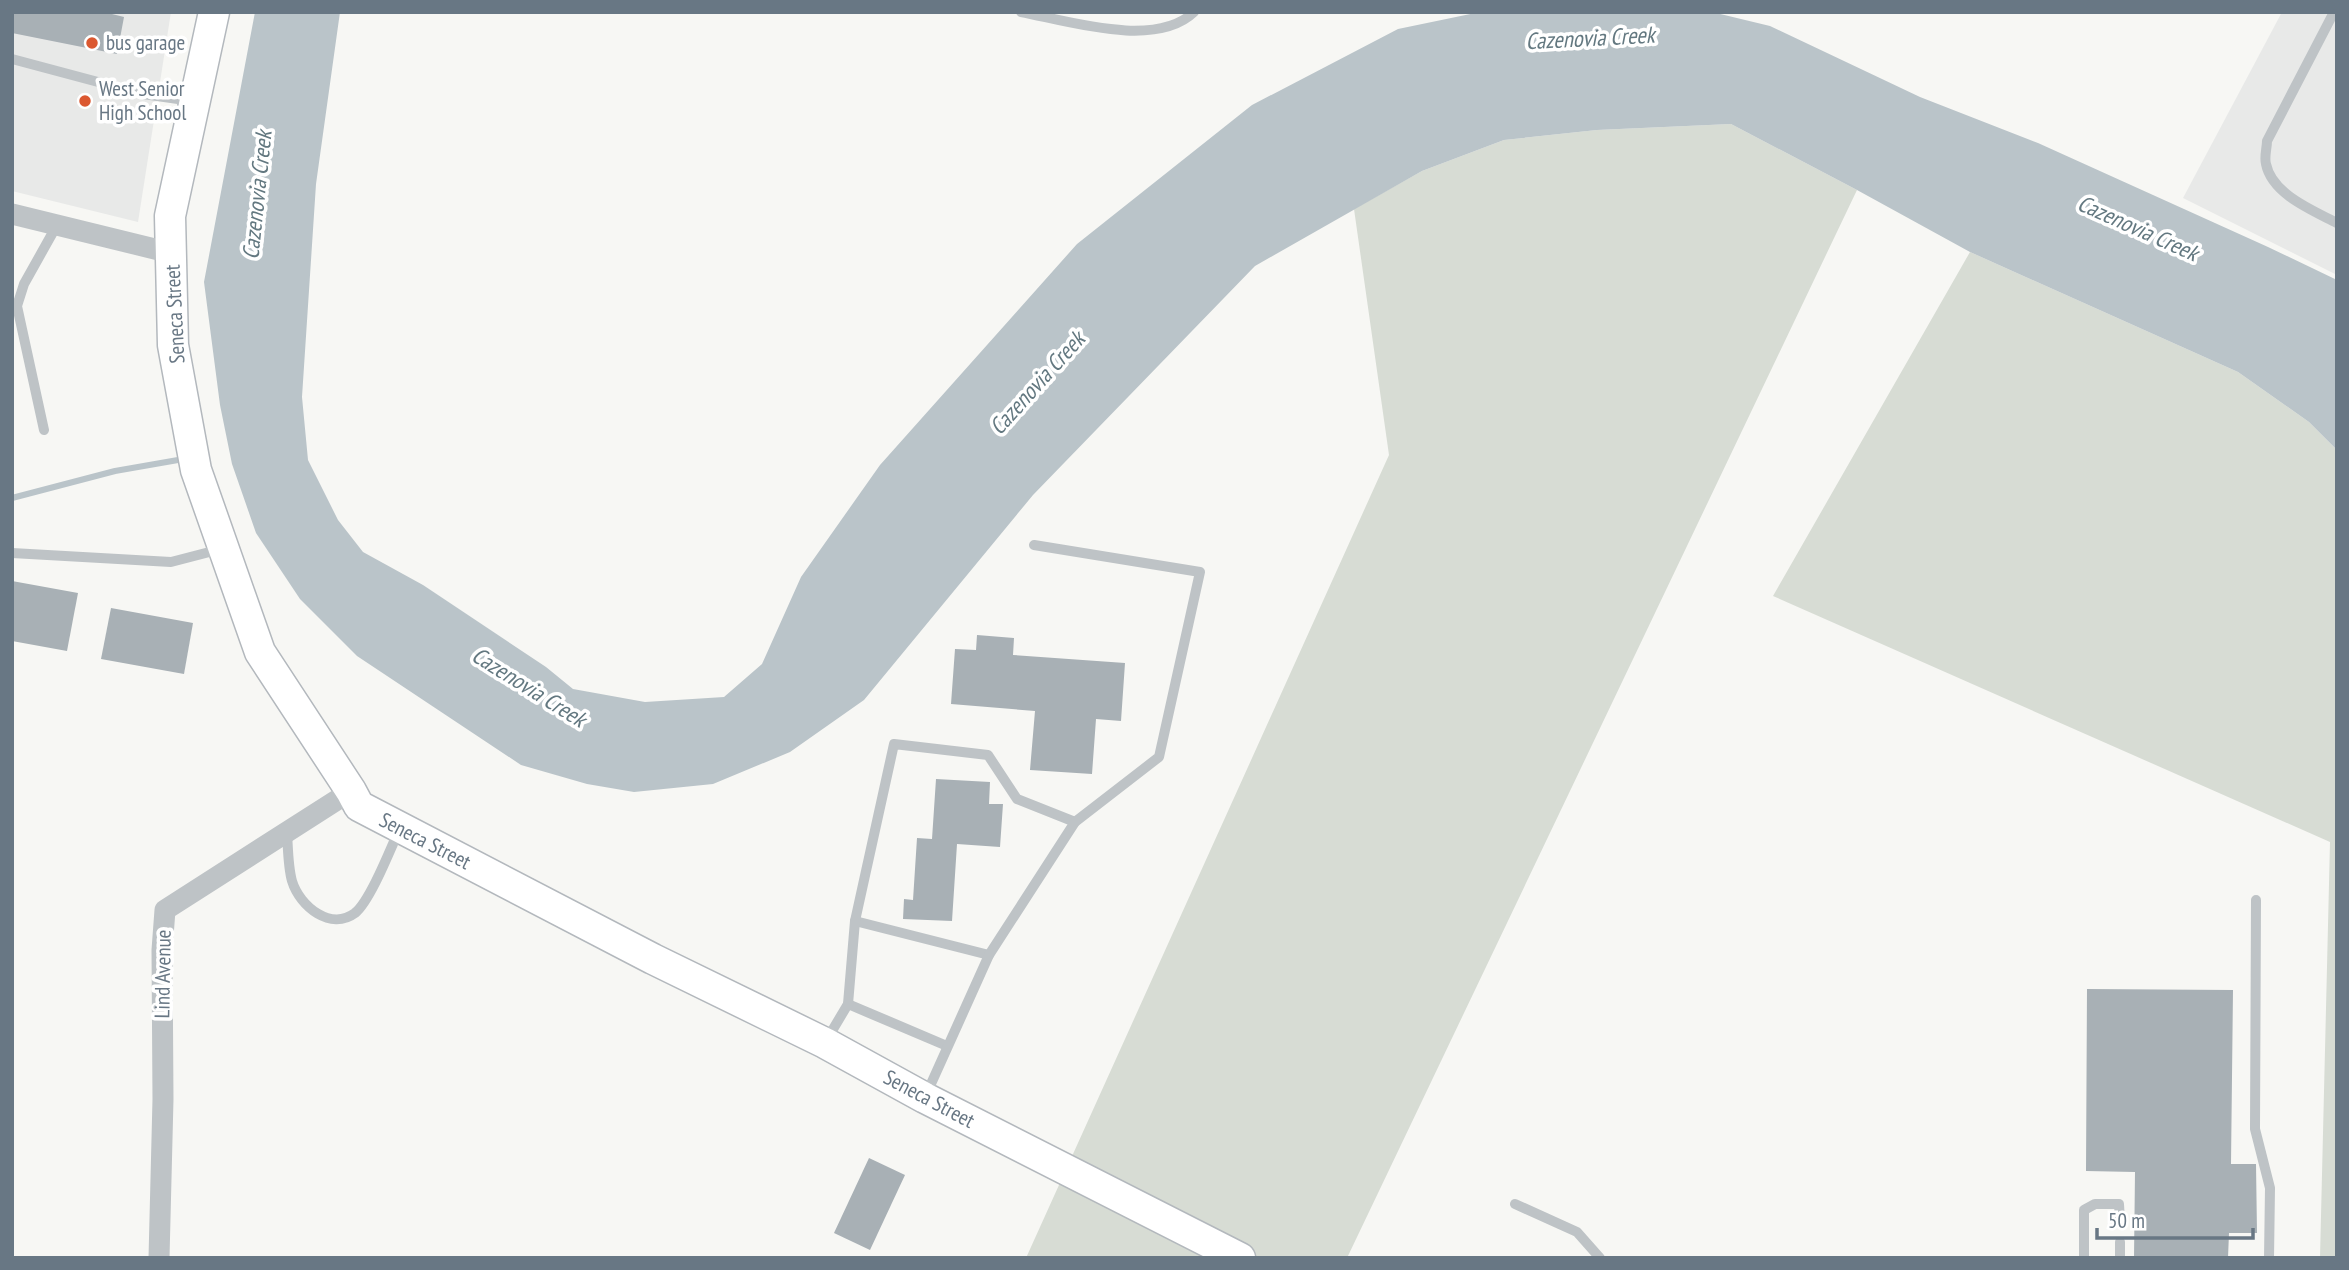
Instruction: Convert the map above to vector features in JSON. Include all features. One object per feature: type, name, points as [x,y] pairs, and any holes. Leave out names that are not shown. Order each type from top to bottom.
[{"type":"street","name":"Seneca Street","points":[[214,12],[170,216],[173,345],[196,470],[260,652],[359,806],[1240,1258]]},
{"type":"street","points":[[12,214],[171,253]]},
{"type":"street","name":"Lind Avenue","points":[[159,1258],[163,1099],[162,950],[165,910],[351,791]]},
{"type":"lane","points":[[1021,12],[1121,30],[1155,30],[1188,19],[1194,12]]},
{"type":"lane","points":[[2334,12],[2267,141],[2266,164],[2277,185],[2296,202],[2337,223]]},
{"type":"lane","points":[[12,59],[143,94],[195,101]]},
{"type":"lane","points":[[44,430],[17,306],[24,284],[57,225]]},
{"type":"lane","points":[[925,1098],[989,955],[1075,822],[1159,757],[1200,572],[1034,545]]},
{"type":"lane","points":[[12,553],[171,562],[223,548]]},
{"type":"lane","points":[[825,1043],[848,1004],[855,921],[894,744],[988,755],[1017,799],[1075,822]]},
{"type":"lane","points":[[287,832],[292,881],[313,912],[332,920],[346,918],[357,911],[374,883],[400,828]]},
{"type":"lane","points":[[2256,900],[2255,1129],[2270,1188],[2269,1258]]},
{"type":"lane","points":[[855,921],[989,955]]},
{"type":"lane","points":[[848,1004],[947,1046]]},
{"type":"lane","points":[[1515,1204],[1577,1232],[1600,1258]]},
{"type":"lane","points":[[2084,1258],[2084,1210],[2095,1204],[2119,1204],[2120,1222]]},
{"type":"lane","points":[[2120,1242],[2120,1258]]},
{"type":"shaded area","name":"West Senior High School","points":[[12,12],[171,12],[138,222],[12,191]]},
{"type":"shaded area","points":[[2282,12],[2337,12],[2337,275],[2183,198]]},
{"type":"shaded area","points":[[1731,124],[1857,190],[1347,1258],[1026,1258],[1389,455],[1354,209],[1422,171],[1504,140],[1597,130]]},
{"type":"shaded area","points":[[1970,252],[2238,372],[2309,422],[2337,450],[2337,1258],[2320,1258],[2330,842],[1773,596]]},
{"type":"water","name":"Cazenovia Creek","points":[[255,12],[340,12],[316,184],[302,397],[308,460],[338,520],[363,552],[423,585],[546,667],[573,689],[645,702],[724,697],[762,664],[801,577],[880,465],[1077,244],[1252,105],[1398,29],[1480,12],[1712,12],[1770,26],[1920,97],[2038,143],[2337,280],[2337,450],[2309,422],[2238,372],[1970,252],[1731,124],[1597,130],[1504,140],[1422,171],[1255,266],[1033,495],[864,700],[790,752],[713,784],[634,792],[587,784],[521,765],[357,656],[300,599],[256,533],[232,464],[220,405],[204,282]]},
{"type":"building","name":"bus garage","points":[[12,12],[104,12],[124,17],[117,54],[12,33]]},
{"type":"building","points":[[12,581],[78,593],[67,651],[12,641]]},
{"type":"building","points":[[111,608],[193,623],[184,674],[101,659]]},
{"type":"building","points":[[977,635],[1014,638],[1013,655],[1125,663],[1121,721],[1096,719],[1092,774],[1030,770],[1035,711],[951,704],[955,649],[976,650]]},
{"type":"building","points":[[936,779],[990,782],[989,804],[1003,804],[1000,847],[957,844],[952,921],[903,919],[904,899],[913,900],[917,838],[932,839]]},
{"type":"building","points":[[2087,989],[2233,990],[2231,1164],[2256,1164],[2257,1233],[2229,1233],[2228,1258],[2134,1258],[2135,1172],[2086,1171]]},
{"type":"building","points":[[869,1158],[905,1175],[870,1250],[834,1233]]},
{"type":"waterway","points":[[12,498],[115,471],[178,460]]},
{"type":"place","name":"bus garage","points":[[92,43]]},
{"type":"place","name":"West Senior High School","points":[[85,101]]}]
